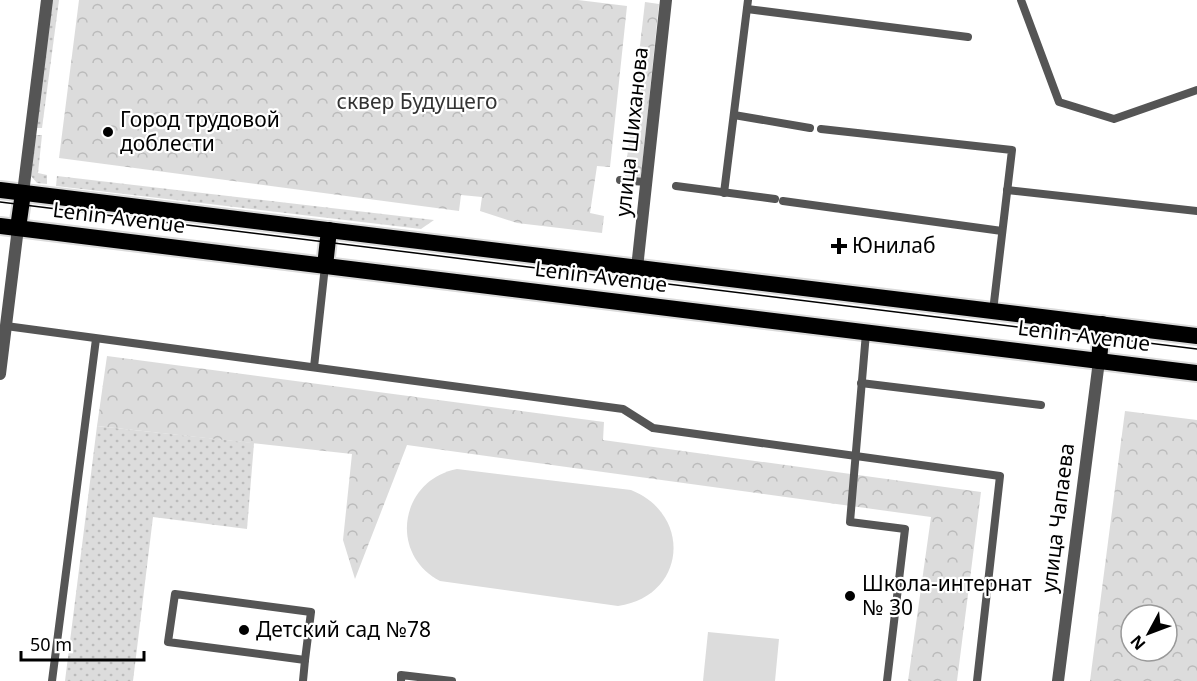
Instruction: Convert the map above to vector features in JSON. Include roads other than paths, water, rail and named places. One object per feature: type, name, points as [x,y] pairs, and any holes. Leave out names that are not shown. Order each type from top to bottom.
[{"type":"highway","name":"Lenin Avenue","points":[[0,190],[1197,336]]},
{"type":"highway","points":[[18,228],[22,193]]},
{"type":"highway","name":"Lenin Avenue","points":[[0,226],[1197,373]]},
{"type":"highway","points":[[325,266],[329,230]]},
{"type":"highway","points":[[1099,361],[1102,324]]},
{"type":"street","points":[[22,193],[47,0]]},
{"type":"street","name":"улица Шиханова","points":[[637,268],[666,0]]},
{"type":"street","points":[[0,374],[18,228]]},
{"type":"street","name":"улица Чапаева","points":[[1058,681],[1099,361]]},
{"type":"lane","points":[[724,193],[748,0]]},
{"type":"lane","points":[[1021,0],[1059,102],[1114,119],[1197,90]]},
{"type":"lane","points":[[747,9],[968,38]]},
{"type":"lane","points":[[734,115],[810,128]]},
{"type":"lane","points":[[821,129],[1012,150],[993,311]]},
{"type":"lane","points":[[620,180],[646,182]]},
{"type":"lane","points":[[676,186],[1002,231]]},
{"type":"lane","points":[[1007,190],[1197,212]]},
{"type":"lane","points":[[314,368],[325,266]]},
{"type":"lane","points":[[6,326],[623,409],[653,428],[1000,476],[976,681]]},
{"type":"lane","points":[[866,333],[850,522],[905,530],[888,681]]},
{"type":"lane","points":[[52,681],[96,339]]},
{"type":"lane","points":[[861,383],[1041,405]]},
{"type":"lane","points":[[303,681],[311,612],[175,594],[168,642],[305,660]]},
{"type":"lane","points":[[400,681],[401,675],[452,681]]},
{"type":"tram line","points":[[0,202],[1197,349]]},
{"type":"place","name":"Город трудовой доблести","points":[[108,132]]},
{"type":"place","name":"Юнилаб","points":[[839,246]]},
{"type":"place","name":"Школа-интернат № 30","points":[[850,596]]},
{"type":"place","name":"Детский сад №78","points":[[244,630]]},
{"type":"park label","name":"сквер Будущего","points":[[417,102]]}]
